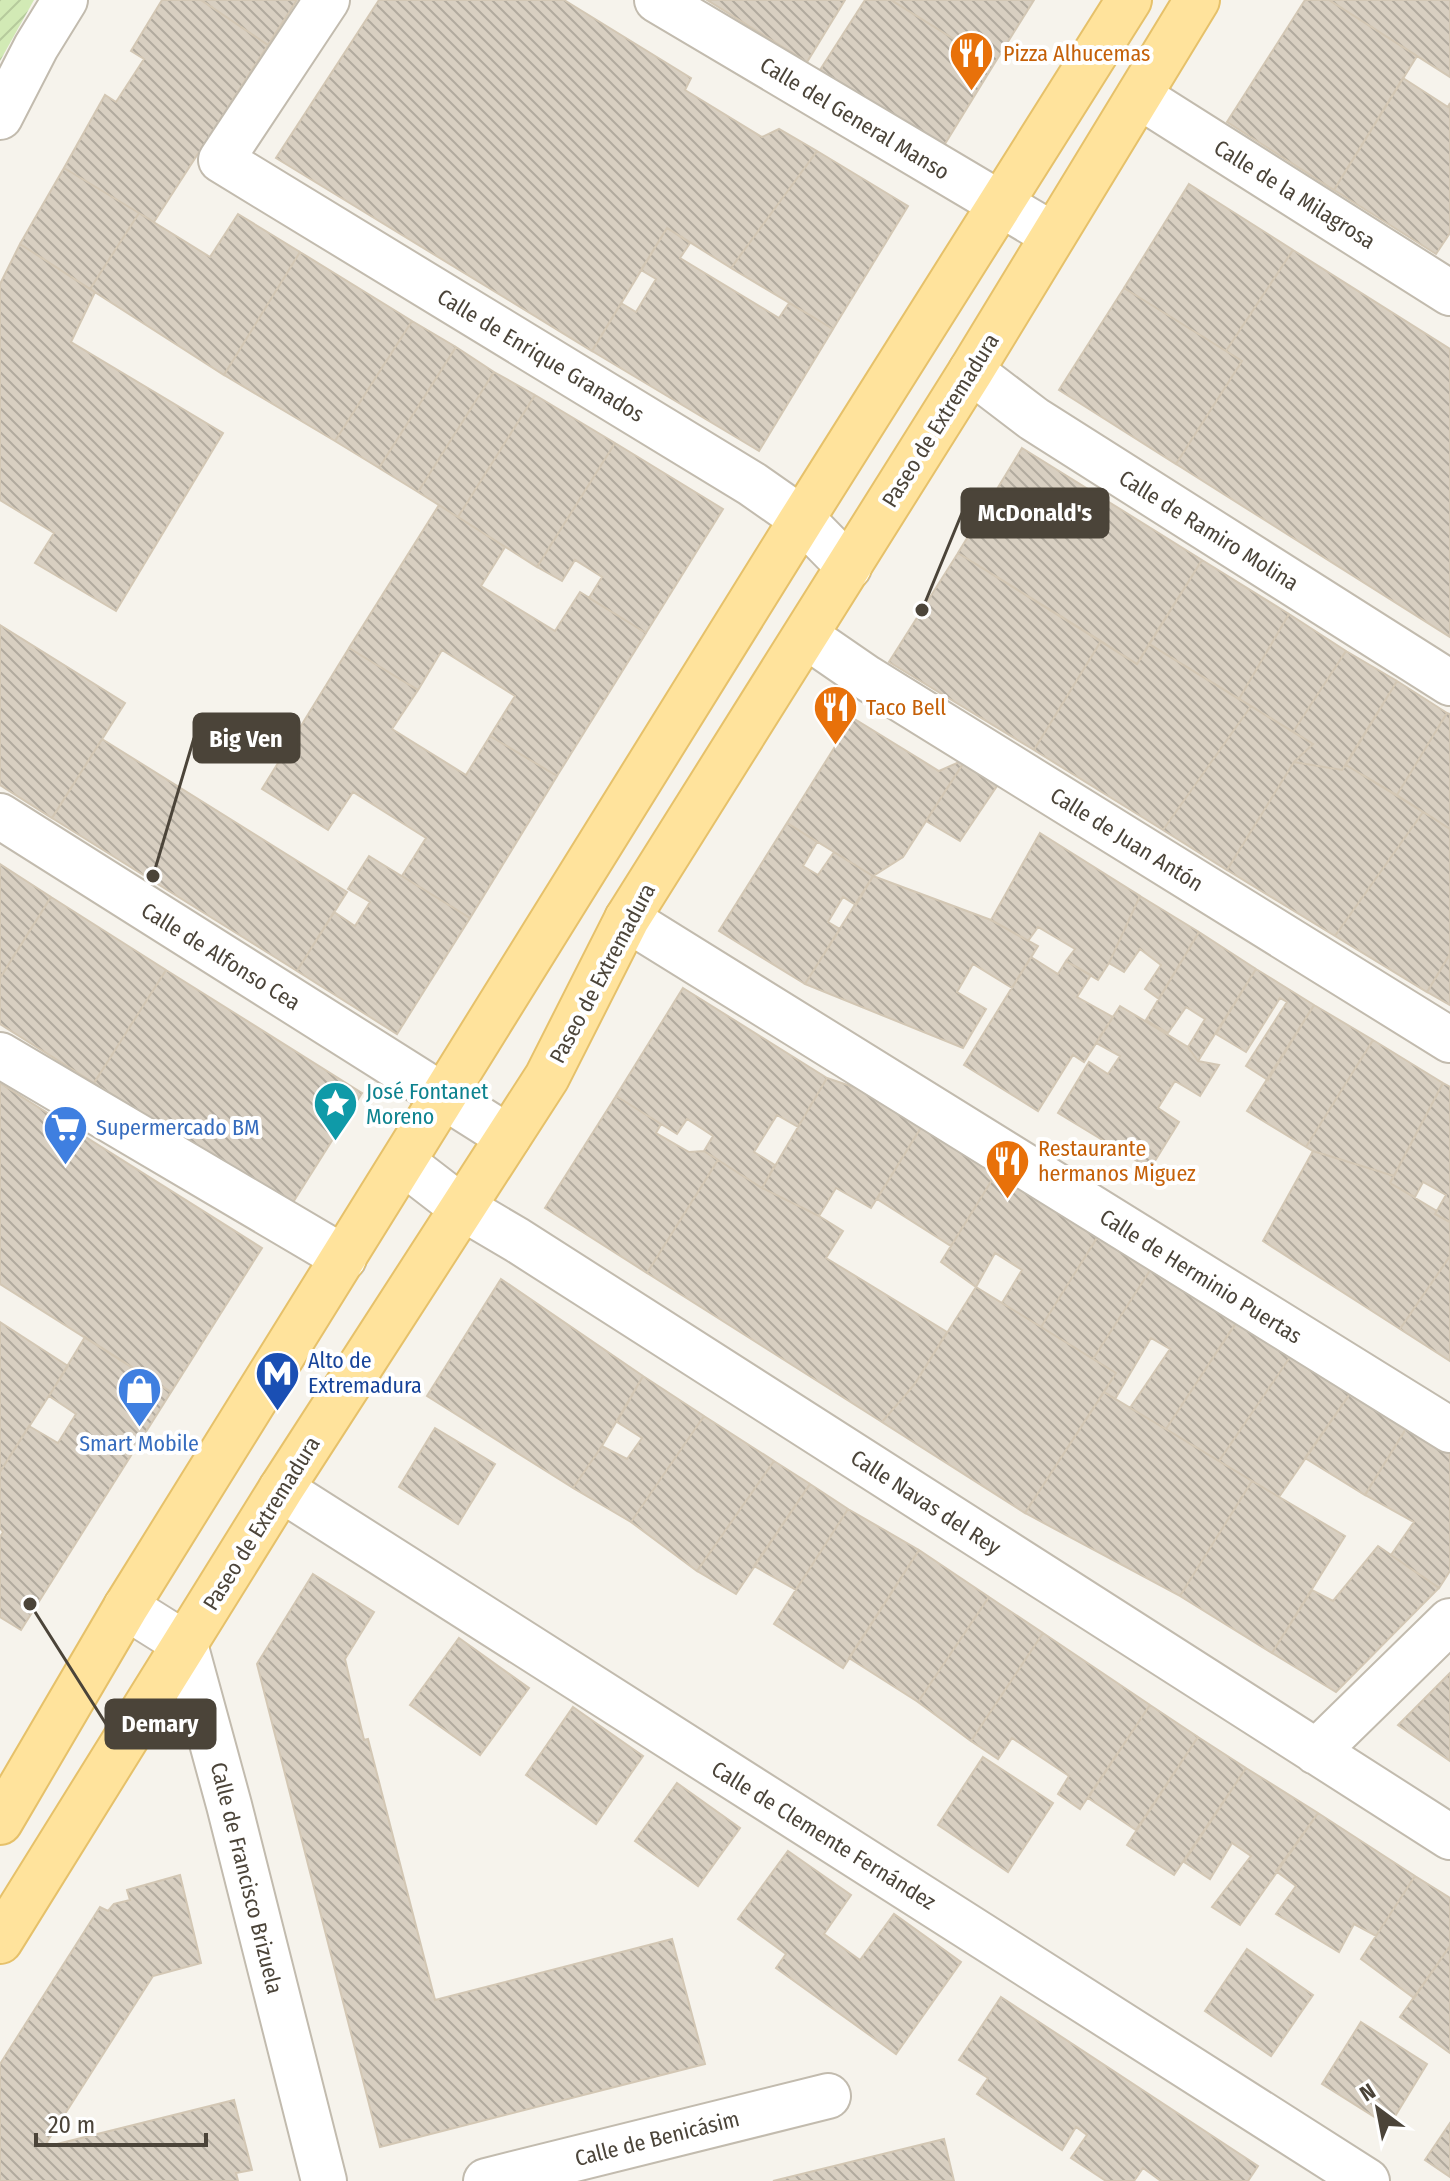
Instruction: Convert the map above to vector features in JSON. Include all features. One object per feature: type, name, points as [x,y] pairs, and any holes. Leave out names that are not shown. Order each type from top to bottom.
[{"type":"main road","points":[[0,1822],[126,1607],[802,519],[1129,0]]},
{"type":"main road","name":"Paseo de Extremadura","points":[[0,1941],[281,1489],[547,1077],[627,919],[971,371],[1197,0]]},
{"type":"street","points":[[0,117],[36,47],[65,0]]},
{"type":"street","name":"Calle de Enrique Granados","points":[[327,0],[221,160],[752,484],[802,519],[849,567]]},
{"type":"street","name":"Calle del General Manso","points":[[657,0],[1053,235]]},
{"type":"street","name":"Calle de la Milagrosa","points":[[1139,96],[1450,293]]},
{"type":"street","name":"Calle de Ramiro Molina","points":[[971,371],[1034,419],[1450,683]]},
{"type":"street","name":"Calle de Juan Antón","points":[[806,636],[867,678],[1450,1040]]},
{"type":"street","name":"Calle de Alfonso Cea","points":[[0,816],[508,1137]]},
{"type":"street","name":"Calle de Herminio Puertas","points":[[627,919],[1450,1430]]},
{"type":"street","points":[[0,1055],[344,1258]]},
{"type":"street","name":"Calle Navas del Rey","points":[[404,1163],[461,1207],[544,1257],[1450,1837]]},
{"type":"street","name":"Calle de Clemente Fernández","points":[[281,1489],[1367,2181]]},
{"type":"street","points":[[126,1607],[185,1644]]},
{"type":"street","points":[[1316,1752],[1450,1621]]},
{"type":"street","name":"Calle de Francisco Brizuela","points":[[185,1644],[324,2181]]},
{"type":"street","name":"Calle de Benicásim","points":[[486,2181],[828,2096]]},
{"type":"green space","points":[[0,0],[34,0],[0,61]]},
{"type":"building","points":[[162,0],[201,0],[268,45],[154,222],[64,168],[105,95],[116,102],[144,59],[131,51]]},
{"type":"building","points":[[201,0],[297,0],[268,45]]},
{"type":"building","points":[[379,0],[564,0],[691,78],[685,90],[762,137],[779,129],[817,151],[731,268],[667,228],[592,351],[276,158]]},
{"type":"building","points":[[707,0],[845,0],[807,62]]},
{"type":"building","points":[[865,0],[891,0],[994,64],[943,147],[820,70]]},
{"type":"building","points":[[891,0],[1034,0],[994,64]]},
{"type":"building","points":[[1305,0],[1329,0],[1417,56],[1334,190],[1227,122]]},
{"type":"building","points":[[1329,0],[1450,0],[1450,77]]},
{"type":"building","points":[[1403,78],[1448,107],[1450,103],[1450,233],[1436,254],[1334,190]]},
{"type":"building","points":[[817,151],[908,206],[833,329],[731,268]]},
{"type":"building","points":[[64,168],[139,213],[90,289],[20,244]]},
{"type":"building","points":[[1189,184],[1293,250],[1226,351],[1124,288]]},
{"type":"building","points":[[139,213],[210,257],[238,214],[300,252],[224,375],[90,289]]},
{"type":"building","points":[[667,228],[690,243],[680,258],[779,318],[789,303],[833,329],[759,451],[592,351],[621,303],[636,312],[656,279],[641,270]]},
{"type":"building","points":[[20,244],[95,292],[71,342],[223,433],[116,611],[35,563],[54,533],[0,500],[0,284]]},
{"type":"building","points":[[1293,250],[1450,349],[1450,637],[1176,464],[1242,361],[1226,351]]},
{"type":"building","points":[[300,252],[412,321],[335,441],[224,375]]},
{"type":"building","points":[[1124,288],[1242,361],[1176,464],[1059,390]]},
{"type":"building","points":[[412,321],[456,347],[379,468],[335,441]]},
{"type":"building","points":[[456,347],[494,372],[418,492],[379,468]]},
{"type":"building","points":[[494,372],[535,395],[458,517],[418,492]]},
{"type":"building","points":[[535,395],[615,443],[537,567],[458,517]]},
{"type":"building","points":[[615,443],[723,509],[646,633],[589,598],[602,577],[575,560],[562,581],[537,567]]},
{"type":"building","points":[[1022,448],[1202,560],[1137,664],[958,553]]},
{"type":"building","points":[[439,505],[505,547],[481,586],[555,631],[580,592],[646,633],[557,776],[490,736],[515,696],[442,650],[418,690],[349,648]]},
{"type":"building","points":[[958,553],[1101,641],[1034,750],[889,662]]},
{"type":"building","points":[[1202,560],[1289,614],[1239,699],[1149,644]]},
{"type":"building","points":[[1289,614],[1346,651],[1293,732],[1239,699]]},
{"type":"building","points":[[0,625],[125,703],[52,818],[0,785]]},
{"type":"building","points":[[1101,641],[1137,664],[1149,644],[1251,706],[1163,830],[1034,750]]},
{"type":"building","points":[[349,648],[418,690],[392,729],[466,775],[490,736],[557,776],[470,918],[402,876],[426,838],[353,792],[328,830],[262,789]]},
{"type":"building","points":[[1346,651],[1397,681],[1342,770],[1294,762],[1313,744],[1293,732]]},
{"type":"building","points":[[1397,681],[1447,713],[1397,795],[1346,765]]},
{"type":"building","points":[[1251,706],[1313,744],[1294,762],[1227,870],[1163,830]]},
{"type":"building","points":[[1447,713],[1450,714],[1450,829],[1397,795]]},
{"type":"building","points":[[853,718],[939,771],[966,759],[903,857],[873,876],[787,823]]},
{"type":"building","points":[[102,739],[347,892],[297,971],[52,818]]},
{"type":"building","points":[[966,759],[1001,780],[960,841],[926,821]]},
{"type":"building","points":[[1294,762],[1342,770],[1346,765],[1423,812],[1335,936],[1227,870]]},
{"type":"building","points":[[1423,812],[1450,829],[1450,954],[1427,992],[1335,936]]},
{"type":"building","points":[[787,823],[817,842],[803,866],[818,875],[834,852],[873,876],[856,905],[843,897],[828,922],[840,929],[805,984],[719,931]]},
{"type":"building","points":[[1040,833],[1140,896],[1098,980],[1066,961],[1075,949],[1038,927],[1028,941],[991,920]]},
{"type":"building","points":[[369,856],[470,918],[397,1034],[297,971],[334,912],[355,926],[370,902],[348,889]]},
{"type":"building","points":[[0,864],[51,897],[0,978]]},
{"type":"building","points":[[873,876],[991,920],[1038,946],[1012,988],[973,964],[957,992],[986,1009],[963,1048],[805,984]]},
{"type":"building","points":[[1140,896],[1199,932],[1159,999],[1145,989],[1161,965],[1140,949],[1124,972],[1109,963]]},
{"type":"building","points":[[51,897],[166,970],[94,1083],[0,1024],[0,978]]},
{"type":"building","points":[[1199,932],[1256,969],[1198,1061],[1188,1047],[1205,1019],[1186,1007],[1168,1033],[1146,1020]]},
{"type":"building","points":[[1450,954],[1450,1005],[1427,992]]},
{"type":"building","points":[[1031,957],[1058,974],[1066,961],[1091,975],[1077,997],[1113,1017],[1084,1062],[1073,1055],[1038,1111],[964,1065]]},
{"type":"building","points":[[1256,969],[1314,1005],[1268,1080],[1246,1066],[1287,1002],[1280,998],[1246,1052],[1216,1034]]},
{"type":"building","points":[[166,970],[362,1093],[290,1207],[94,1083]]},
{"type":"building","points":[[683,988],[827,1078],[798,1127],[777,1115],[754,1152],[775,1165],[762,1188],[704,1151],[713,1136],[687,1119],[677,1134],[616,1096]]},
{"type":"building","points":[[1314,1005],[1373,1040],[1306,1147],[1247,1111]]},
{"type":"building","points":[[1120,1006],[1188,1047],[1198,1061],[1219,1065],[1200,1096],[1175,1081],[1158,1108],[1179,1122],[1150,1169],[1058,1113],[1089,1062],[1108,1074],[1120,1056],[1096,1043]]},
{"type":"building","points":[[1373,1040],[1443,1083],[1394,1176],[1306,1147]]},
{"type":"building","points":[[827,1078],[930,1113],[871,1208],[836,1188],[819,1216],[762,1188]]},
{"type":"building","name":"Supermercado BM","points":[[0,1083],[262,1248],[171,1392],[0,1284]]},
{"type":"building","points":[[1443,1083],[1450,1087],[1450,1222],[1435,1214],[1446,1195],[1423,1182],[1415,1197],[1390,1183]]},
{"type":"building","points":[[616,1096],[661,1124],[656,1133],[689,1152],[704,1151],[718,1160],[647,1273],[545,1208]]},
{"type":"building","points":[[930,1113],[1005,1159],[951,1246],[877,1199]]},
{"type":"building","points":[[1313,1151],[1394,1176],[1390,1183],[1450,1222],[1450,1256],[1400,1329],[1263,1241]]},
{"type":"building","points":[[1005,1159],[1107,1222],[1041,1327],[1002,1303],[1022,1270],[995,1253],[976,1287],[941,1262]]},
{"type":"building","points":[[718,1160],[762,1188],[843,1231],[826,1258],[947,1332],[914,1385],[882,1422],[647,1273]]},
{"type":"building","points":[[1107,1222],[1160,1255],[1093,1359],[1041,1327]]},
{"type":"building","points":[[1160,1255],[1246,1308],[1166,1429],[1130,1408],[1170,1349],[1151,1338],[1115,1399],[1104,1392],[1116,1373],[1093,1359]]},
{"type":"building","points":[[1450,1256],[1450,1361],[1400,1329]]},
{"type":"building","points":[[501,1279],[643,1376],[573,1488],[427,1396]]},
{"type":"building","points":[[976,1287],[1116,1373],[1025,1513],[882,1422],[914,1385]]},
{"type":"building","points":[[1239,1318],[1297,1347],[1219,1461],[1166,1429]]},
{"type":"building","points":[[0,1322],[68,1366],[0,1472]]},
{"type":"building","points":[[85,1337],[171,1392],[21,1630],[0,1617],[0,1537],[3,1532],[0,1528],[0,1472],[29,1426],[58,1443],[76,1414],[49,1396]]},
{"type":"building","points":[[1297,1347],[1356,1385],[1279,1497],[1219,1461]]},
{"type":"building","points":[[643,1376],[704,1416],[631,1522],[573,1488],[602,1446],[627,1459],[642,1438],[617,1422]]},
{"type":"building","points":[[1356,1385],[1412,1419],[1365,1495],[1305,1458]]},
{"type":"building","points":[[1104,1392],[1252,1481],[1180,1596],[1025,1513]]},
{"type":"building","points":[[704,1416],[774,1461],[697,1571],[631,1522]]},
{"type":"building","points":[[1412,1419],[1450,1443],[1450,1571],[1439,1588],[1391,1555],[1414,1522],[1365,1495]]},
{"type":"building","points":[[435,1428],[495,1464],[458,1524],[399,1487]]},
{"type":"building","points":[[774,1461],[810,1484],[736,1594],[697,1571]]},
{"type":"building","points":[[1252,1481],[1345,1536],[1272,1653],[1180,1596]]},
{"type":"building","points":[[810,1484],[848,1509],[796,1590],[754,1566]]},
{"type":"building","points":[[848,1509],[919,1550],[843,1668],[774,1624]]},
{"type":"building","points":[[1378,1546],[1439,1588],[1336,1692],[1272,1653],[1312,1590],[1333,1601]]},
{"type":"building","points":[[919,1550],[989,1597],[918,1702],[849,1658]]},
{"type":"building","points":[[313,1574],[374,1612],[345,1659],[435,2000],[672,1939],[705,2064],[380,2147],[257,1664]]},
{"type":"building","points":[[989,1597],[1043,1633],[971,1741],[918,1702]]},
{"type":"building","points":[[1043,1633],[1150,1705],[1080,1809],[1058,1794],[1069,1776],[1012,1738],[998,1759],[971,1741]]},
{"type":"building","points":[[459,1638],[529,1688],[480,1755],[410,1705]]},
{"type":"building","points":[[1450,1673],[1450,1761],[1398,1725]]},
{"type":"building","points":[[1150,1705],[1198,1737],[1136,1830],[1088,1798]]},
{"type":"building","points":[[573,1707],[643,1756],[596,1824],[526,1775]]},
{"type":"building","points":[[1198,1737],[1246,1768],[1174,1875],[1127,1845]]},
{"type":"building","points":[[983,1757],[1053,1803],[1008,1872],[938,1825]]},
{"type":"building","points":[[1246,1768],[1318,1813],[1240,1925],[1212,1907],[1251,1856],[1232,1843],[1210,1879],[1184,1862]]},
{"type":"building","points":[[677,1783],[740,1828],[698,1886],[635,1841]]},
{"type":"building","points":[[1318,1813],[1415,1876],[1376,1936],[1354,1924],[1339,1952],[1276,1914],[1296,1886],[1276,1871]]},
{"type":"building","points":[[788,1851],[851,1895],[824,1934],[860,1960],[894,1914],[961,1962],[896,2054],[776,1968],[786,1954],[738,1919]]},
{"type":"building","points":[[180,1875],[201,1963],[153,1976],[47,2142],[49,2146],[234,2100],[252,2170],[236,2173],[238,2181],[0,2181],[0,2064],[100,1907],[108,1911],[114,1904],[130,1900],[127,1890]]},
{"type":"building","points":[[1415,1876],[1450,1898],[1450,1946],[1414,1998],[1361,1959]]},
{"type":"building","points":[[1450,1946],[1450,2053],[1400,2017]]},
{"type":"building","points":[[1247,1949],[1313,1995],[1271,2056],[1205,2011]]},
{"type":"building","points":[[1001,1997],[1258,2166],[1248,2181],[1161,2181],[1143,2168],[1134,2181],[1106,2181],[1071,2158],[1087,2135],[1076,2127],[1062,2150],[977,2094],[988,2078],[959,2060]]},
{"type":"building","points":[[1361,2022],[1427,2064],[1389,2126],[1322,2084]]},
{"type":"building","points":[[1450,2123],[1450,2177],[1425,2160]]},
{"type":"building","points":[[944,2139],[954,2181],[773,2181]]},
{"type":"place","name":"Pizza Alhucemas","points":[[972,92]]},
{"type":"place","name":"McDonald's","points":[[922,610]]},
{"type":"place","name":"Taco Bell","points":[[835,746]]},
{"type":"place","name":"Big Ven","points":[[153,876]]},
{"type":"place","name":"José Fontanet Moreno","points":[[335,1143]]},
{"type":"place","name":"Supermercado BM","points":[[65,1166]]},
{"type":"place","name":"Restaurante hermanos Miguez","points":[[1007,1200]]},
{"type":"place","name":"Alto de Extremadura","points":[[277,1412]]},
{"type":"place","name":"Smart Mobile","points":[[139,1429]]},
{"type":"place","name":"Demary","points":[[30,1604]]}]
